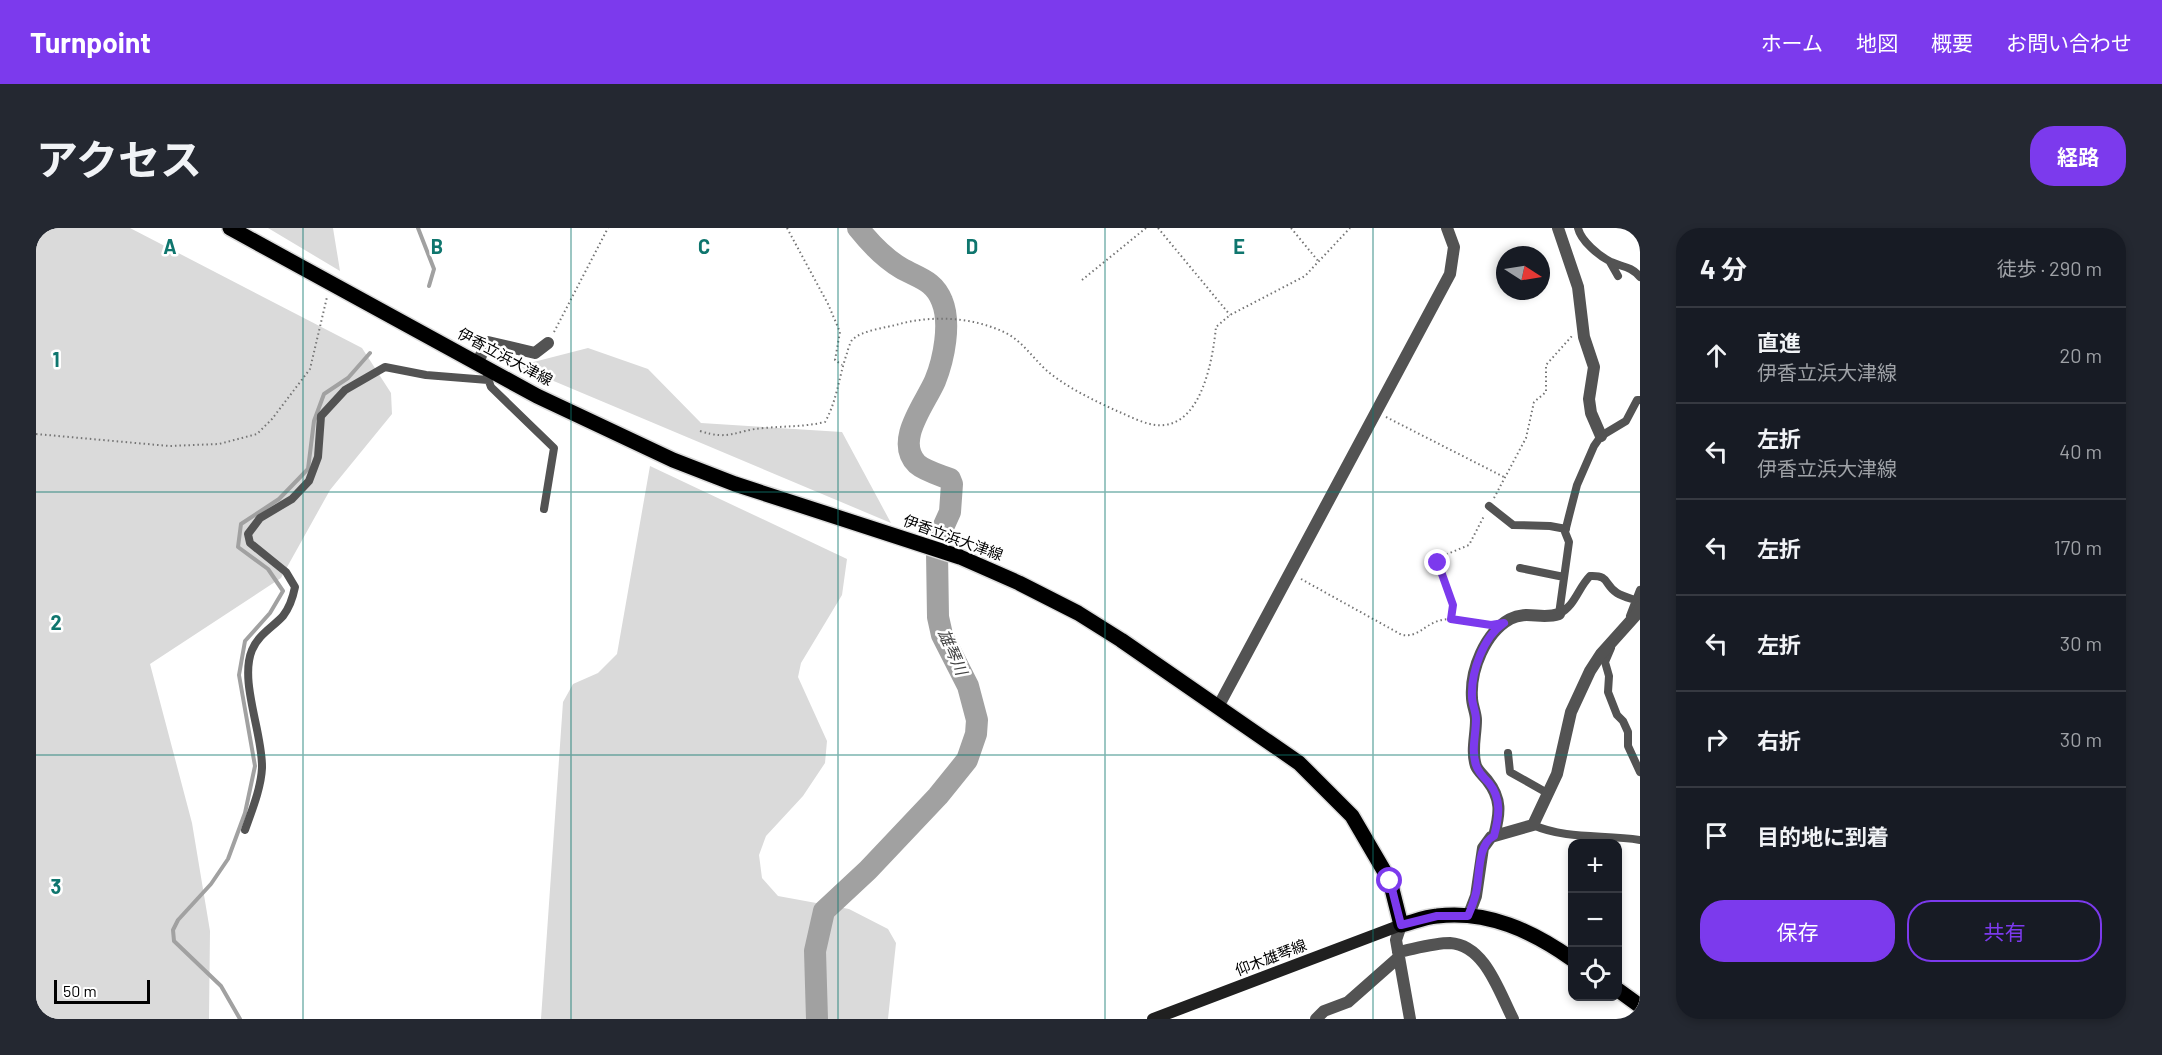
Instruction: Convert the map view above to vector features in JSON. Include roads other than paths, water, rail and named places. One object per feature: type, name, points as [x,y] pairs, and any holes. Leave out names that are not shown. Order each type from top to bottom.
[{"type":"main road","name":"伊香立浜大津線","points":[[230,228],[483,370],[673,460],[735,484],[960,557],[1020,583],[1078,613],[1299,764],[1352,816],[1390,881],[1401,925]]},
{"type":"main road","points":[[1401,925],[1437,916],[1468,916],[1516,926],[1546,941],[1568,956]]},
{"type":"main road","name":"仰木雄琴線","points":[[1153,1019],[1401,925]]},
{"type":"main road","points":[[1622,993],[1640,1006]]},
{"type":"street","points":[[1218,707],[1450,274],[1454,247],[1447,228]]},
{"type":"street","points":[[1558,228],[1578,287],[1583,332],[1594,367],[1589,399],[1591,413],[1601,436]]},
{"type":"street","points":[[483,370],[488,342],[535,353],[548,343]]},
{"type":"street","points":[[1468,916],[1476,896],[1483,848],[1491,837],[1533,825],[1557,774],[1571,711],[1590,671],[1601,654],[1636,613]]},
{"type":"street","points":[[1494,836],[1499,808],[1495,791],[1476,768],[1473,753],[1476,717],[1472,698],[1473,680],[1483,650],[1493,634],[1504,623],[1523,614],[1539,616],[1559,614]]},
{"type":"street","points":[[1401,925],[1396,940],[1410,1019]]},
{"type":"street","points":[[1316,1019],[1324,1011],[1348,1002],[1399,955],[1449,943],[1474,951],[1485,965],[1513,1019]]},
{"type":"lane","points":[[1578,228],[1580,236],[1610,262],[1618,276]]},
{"type":"lane","points":[[1610,262],[1637,267],[1640,277]]},
{"type":"lane","points":[[246,830],[262,768],[248,673],[252,649],[266,630],[282,616],[292,599],[295,587],[286,572],[250,543],[248,534],[260,518],[292,499],[309,481],[318,458],[321,416],[345,390],[386,367],[426,375],[483,370],[491,387],[554,448],[544,509]]},
{"type":"lane","points":[[1559,614],[1569,542],[1566,529],[1577,485],[1593,447],[1601,436],[1626,422],[1640,400]]},
{"type":"lane","points":[[1489,506],[1513,525],[1566,529]]},
{"type":"lane","points":[[1520,568],[1564,577]]},
{"type":"lane","points":[[1559,614],[1570,607],[1583,583],[1590,576],[1598,575],[1605,578],[1636,613]]},
{"type":"lane","points":[[1636,613],[1640,590]]},
{"type":"lane","points":[[1615,638],[1605,662],[1609,676],[1608,692],[1617,715],[1628,732],[1628,746],[1640,772]]},
{"type":"lane","points":[[1508,753],[1510,772],[1549,794]]},
{"type":"lane","points":[[1533,825],[1544,830],[1585,836],[1640,840]]},
{"type":"waterway","points":[[418,228],[434,269],[429,286]]},
{"type":"waterway","name":"雄琴川","points":[[817,1019],[815,951],[824,911],[868,870],[938,796],[967,760],[976,734],[977,720],[968,686],[942,635],[938,617],[937,552],[941,532],[950,512],[952,484],[950,479],[928,471],[917,464],[911,455],[909,445],[914,423],[935,381],[941,362],[946,330],[945,310],[935,288],[889,260],[858,228]]},
{"type":"waterway","points":[[240,1019],[221,986],[174,941],[173,930],[178,920],[211,884],[228,859],[245,813],[255,766],[239,675],[245,641],[270,613],[283,591],[268,569],[238,547],[241,524],[279,499],[308,469],[314,421],[324,394],[348,378],[370,353]]}]
